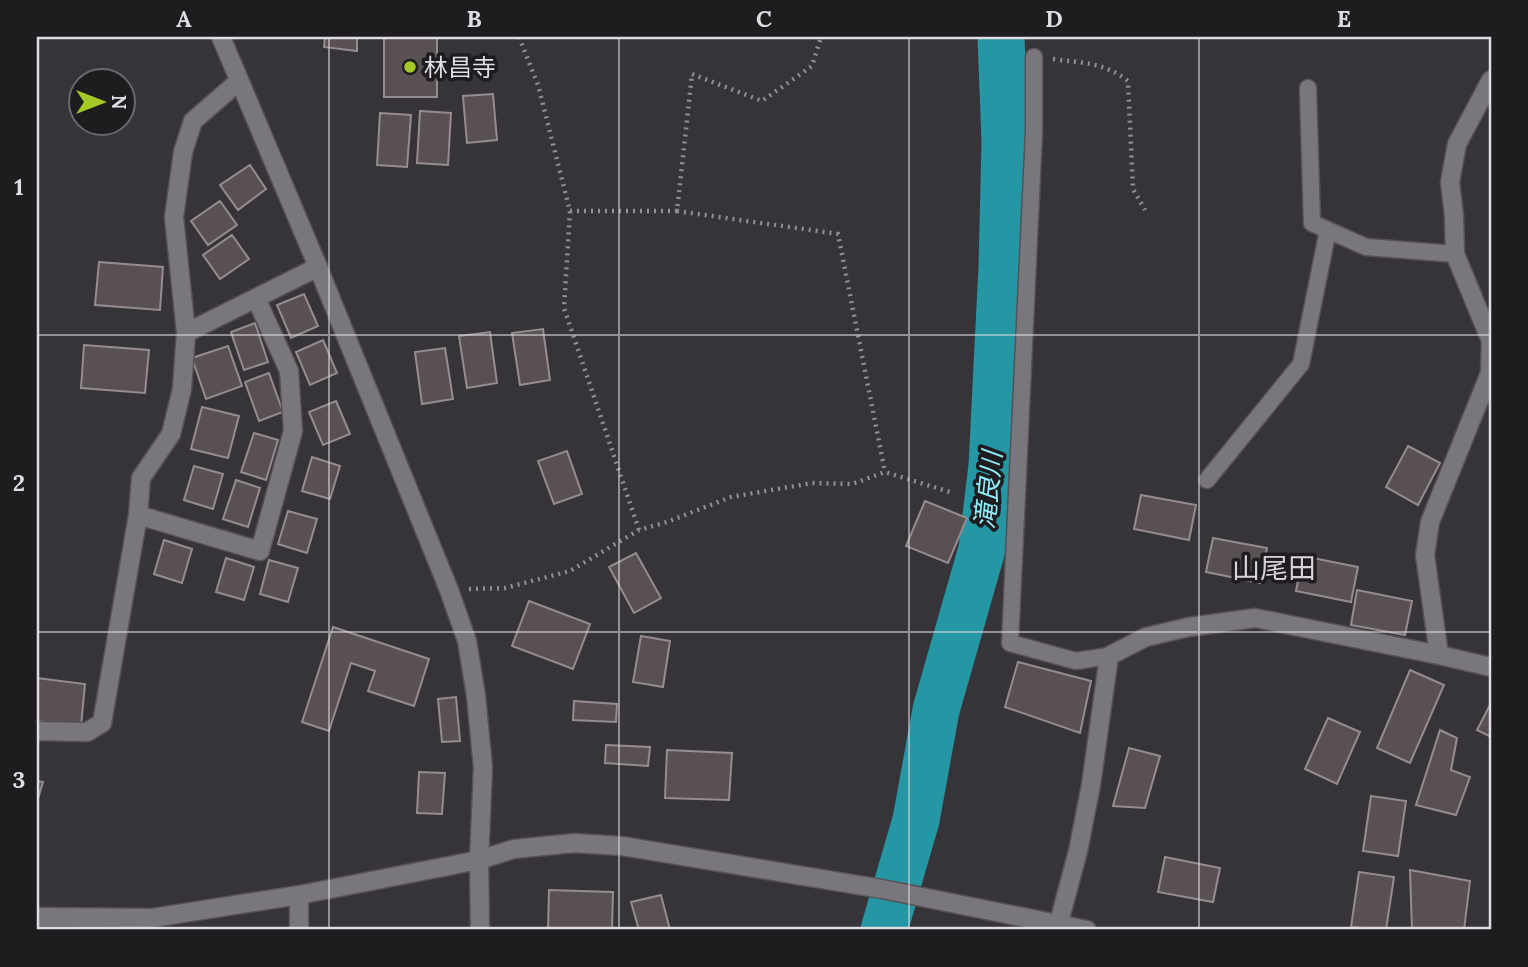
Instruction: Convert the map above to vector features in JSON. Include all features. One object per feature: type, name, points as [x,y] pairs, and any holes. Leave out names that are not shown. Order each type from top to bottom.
[{"type":"street","points":[[220,37],[318,267],[449,590],[467,641],[483,768],[479,860],[480,930]]},
{"type":"street","points":[[1438,655],[1425,555],[1430,522],[1490,373],[1491,341],[1455,254],[1450,182],[1457,144],[1491,80]]},
{"type":"street","points":[[37,731],[87,732],[102,723],[138,515],[141,478],[171,434],[182,389],[187,333],[174,217],[183,152],[193,121],[238,82]]},
{"type":"street","points":[[187,333],[318,267]]},
{"type":"street","points":[[138,515],[260,551],[293,431],[289,371],[256,298]]},
{"type":"street","points":[[1058,926],[1078,851],[1088,799],[1109,656],[1146,637],[1189,627],[1255,618],[1491,667]]},
{"type":"street","points":[[37,917],[98,924],[152,918],[299,895],[479,860],[514,849],[574,843],[622,846],[882,889],[1087,930]]},
{"type":"street","points":[[299,895],[299,930]]},
{"type":"lane","points":[[1034,57],[1033,144],[1010,643],[1076,661],[1109,656]]},
{"type":"lane","points":[[1308,88],[1312,223],[1366,247],[1455,254]]},
{"type":"lane","points":[[1208,480],[1301,363],[1328,230]]},
{"type":"path","points":[[519,37],[538,85],[570,211],[565,308],[639,530]]},
{"type":"path","points":[[677,211],[692,74],[762,101],[812,66],[821,37]]},
{"type":"path","points":[[1034,57],[1098,65],[1113,69],[1128,80],[1133,189],[1145,210]]},
{"type":"path","points":[[570,211],[677,211],[838,234],[885,472]]},
{"type":"path","points":[[449,590],[505,588],[570,571],[639,530],[731,497],[812,482],[852,484],[885,472],[950,492]]},
{"type":"building","points":[[325,37],[357,37],[357,51],[324,47]]},
{"type":"building","name":"林昌寺","points":[[384,37],[437,37],[437,97],[384,97]]},
{"type":"building","points":[[493,94],[497,140],[467,143],[463,96]]},
{"type":"building","points":[[420,111],[451,113],[448,165],[417,163]]},
{"type":"building","points":[[380,113],[411,115],[407,167],[377,165]]},
{"type":"building","points":[[250,165],[266,189],[238,210],[220,185]]},
{"type":"building","points":[[220,201],[237,225],[208,245],[191,221]]},
{"type":"building","points":[[232,235],[249,259],[220,279],[203,255]]},
{"type":"building","points":[[99,262],[163,267],[160,310],[95,305]]},
{"type":"building","points":[[304,294],[318,326],[291,338],[277,305]]},
{"type":"building","points":[[255,323],[268,362],[244,370],[231,332]]},
{"type":"building","points":[[543,329],[550,380],[520,385],[512,333]]},
{"type":"building","points":[[490,332],[497,383],[467,388],[459,336]]},
{"type":"building","points":[[323,340],[337,373],[310,385],[296,352]]},
{"type":"building","points":[[84,345],[149,350],[145,393],[81,388]]},
{"type":"building","points":[[228,346],[242,386],[206,399],[192,358]]},
{"type":"building","points":[[445,348],[453,399],[422,404],[415,352]]},
{"type":"building","points":[[269,373],[283,412],[259,421],[245,382]]},
{"type":"building","points":[[336,401],[350,434],[323,445],[309,412]]},
{"type":"building","points":[[202,407],[239,416],[228,458],[191,449]]},
{"type":"building","points":[[254,433],[278,440],[266,480],[241,472]]},
{"type":"building","points":[[1408,446],[1440,463],[1418,505],[1386,487]]},
{"type":"building","points":[[567,451],[582,494],[554,504],[538,461]]},
{"type":"building","points":[[312,457],[340,466],[330,499],[302,491]]},
{"type":"building","points":[[194,466],[223,474],[213,509],[184,500]]},
{"type":"building","points":[[236,480],[260,488],[248,527],[223,519]]},
{"type":"building","points":[[1141,495],[1196,505],[1189,540],[1134,529]]},
{"type":"building","points":[[925,501],[967,518],[948,563],[906,546]]},
{"type":"building","points":[[288,511],[317,519],[307,553],[278,544]]},
{"type":"building","points":[[1213,538],[1267,548],[1260,583],[1206,572]]},
{"type":"building","points":[[164,540],[192,549],[182,583],[154,574]]},
{"type":"building","points":[[636,553],[661,598],[634,613],[609,567]]},
{"type":"building","points":[[1303,556],[1358,567],[1351,602],[1296,591]]},
{"type":"building","points":[[226,558],[254,567],[244,600],[216,592]]},
{"type":"building","points":[[269,560],[298,568],[288,602],[260,594]]},
{"type":"building","points":[[1357,590],[1412,601],[1405,635],[1351,625]]},
{"type":"building","points":[[529,601],[590,624],[573,669],[512,646]]},
{"type":"building","points":[[333,627],[429,659],[414,706],[368,691],[375,671],[351,663],[329,731],[302,722]]},
{"type":"building","points":[[641,636],[670,641],[663,687],[633,682]]},
{"type":"building","points":[[1018,662],[1091,681],[1080,733],[1005,707]]},
{"type":"building","points":[[1410,670],[1444,685],[1410,763],[1377,748]]},
{"type":"building","points":[[37,678],[85,684],[81,726],[37,721]]},
{"type":"building","points":[[456,697],[460,741],[442,742],[438,699]]},
{"type":"building","points":[[574,701],[617,704],[616,722],[573,720]]},
{"type":"building","points":[[1491,703],[1491,737],[1477,730]]},
{"type":"building","points":[[1328,718],[1360,732],[1337,784],[1305,769]]},
{"type":"building","points":[[1440,730],[1457,738],[1451,770],[1470,777],[1456,815],[1416,805]]},
{"type":"building","points":[[606,745],[650,747],[648,766],[605,763]]},
{"type":"building","points":[[1129,748],[1160,756],[1145,808],[1113,806]]},
{"type":"building","points":[[667,750],[732,753],[729,800],[665,798]]},
{"type":"building","points":[[419,772],[445,773],[442,814],[417,813]]},
{"type":"building","points":[[37,781],[43,782],[37,802]]},
{"type":"building","points":[[1371,796],[1406,801],[1398,856],[1363,851]]},
{"type":"building","points":[[1165,857],[1220,868],[1213,902],[1158,892]]},
{"type":"building","points":[[1410,870],[1470,881],[1464,930],[1412,930]]},
{"type":"building","points":[[1359,872],[1394,877],[1386,930],[1351,927]]},
{"type":"building","points":[[549,890],[613,892],[612,930],[548,930]]},
{"type":"building","points":[[661,895],[670,930],[639,930],[631,902]]},
{"type":"waterway","name":"滝良川","points":[[884,930],[916,820],[936,710],[982,549],[992,466],[1002,267],[1005,142],[1001,37]]},
{"type":"place","name":"林昌寺","points":[[410,67]]},
{"type":"district","name":"山尾田","points":[[1274,568]]}]
